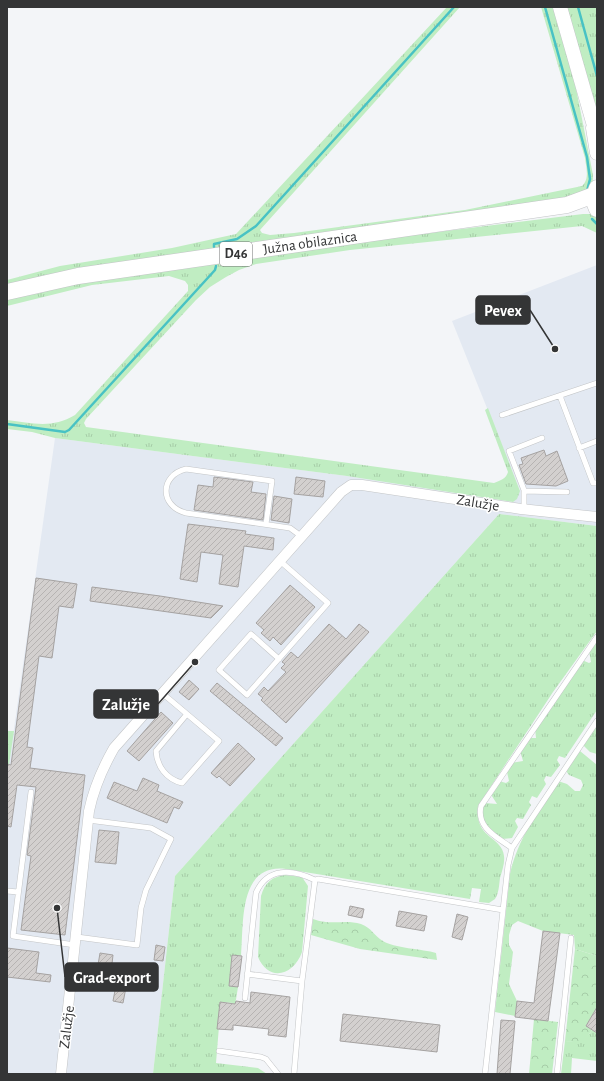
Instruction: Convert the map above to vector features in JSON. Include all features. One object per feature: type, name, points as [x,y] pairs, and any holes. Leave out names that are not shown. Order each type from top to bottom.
[{"type":"main road","points":[[560,7],[595,132],[597,152]]},
{"type":"main road","name":"Južna obilaznica","points":[[7,292],[78,276],[596,200]]},
{"type":"street","name":"Zalužje","points":[[61,1074],[88,820],[93,791],[114,748],[341,492],[351,485],[362,485],[524,510],[597,518]]},
{"type":"lane","points":[[502,415],[597,383]]},
{"type":"lane","points":[[560,396],[593,483],[597,484]]},
{"type":"lane","points":[[524,510],[524,491],[509,451],[542,438]]},
{"type":"lane","points":[[579,448],[597,441]]},
{"type":"lane","points":[[266,524],[272,481],[186,469],[177,471],[169,480],[166,493],[168,501],[180,512],[290,528],[301,536]]},
{"type":"lane","points":[[524,491],[568,492]]},
{"type":"lane","points":[[279,659],[251,634],[219,670],[247,695],[279,659],[328,603],[280,561]]},
{"type":"lane","points":[[512,848],[489,832],[482,823],[480,812],[481,806],[597,637]]},
{"type":"lane","points":[[162,693],[187,714],[219,741],[182,783],[174,781],[167,775],[157,760],[156,750],[187,714]]},
{"type":"lane","points":[[485,1074],[508,865],[512,848],[597,721]]},
{"type":"lane","points":[[31,792],[13,936],[137,945],[146,890],[171,839],[151,828],[88,820]]},
{"type":"lane","points":[[245,998],[256,893],[259,885],[268,876],[275,873],[304,875],[315,880],[318,879],[503,910]]},
{"type":"lane","points":[[294,1074],[302,981],[315,880]]},
{"type":"lane","points":[[7,891],[18,892]]},
{"type":"lane","points":[[557,1074],[571,938]]},
{"type":"lane","points":[[248,974],[302,981]]},
{"type":"lane","points":[[219,1051],[261,1057],[266,1059],[278,1074]]},
{"type":"shaded area","points":[[597,265],[597,526],[499,514],[175,876],[153,1074],[7,1074],[7,764],[9,764],[55,438],[347,476],[513,502],[520,490],[452,321]]},
{"type":"green space","points":[[447,7],[460,7],[260,230],[262,233],[270,235],[294,233],[465,210],[582,186],[587,176],[585,158],[541,7],[555,7],[573,73],[593,175],[592,185],[589,190],[578,195],[555,200],[7,289],[7,280],[60,266],[172,248],[236,234]]},
{"type":"green space","points":[[564,7],[597,7],[597,122]]},
{"type":"green space","points":[[583,214],[597,214],[597,233],[582,226],[350,250],[256,264],[239,270],[210,287],[196,300],[86,419],[84,423],[86,427],[494,483],[505,478],[508,472],[485,410],[488,408],[520,491],[517,499],[513,502],[347,476],[55,438],[32,432],[7,429],[7,420],[50,424],[75,415],[188,291],[188,285],[185,281],[169,276],[92,285],[7,306],[7,298],[69,283],[405,236]]},
{"type":"green space","points":[[499,514],[597,526],[597,631],[553,692],[478,806],[480,825],[489,836],[499,844],[504,856],[504,864],[495,899],[489,903],[479,902],[481,889],[472,888],[470,899],[286,869],[270,870],[259,875],[251,885],[247,898],[244,912],[241,956],[232,955],[229,985],[238,987],[235,1006],[233,1003],[221,1002],[216,1063],[258,1068],[267,1074],[153,1074],[175,876]]},
{"type":"green space","points":[[597,641],[597,710],[565,758],[559,756],[557,760],[560,765],[551,777],[546,776],[544,780],[546,784],[537,798],[532,796],[529,802],[531,805],[523,819],[517,818],[515,821],[518,827],[512,838],[502,839],[485,826],[481,810],[485,803],[497,804],[490,793],[499,781],[506,783],[509,781],[507,772],[511,763],[523,761],[520,750],[528,738],[536,738],[535,728],[582,660],[589,663],[591,662],[589,651]]},
{"type":"green space","points":[[597,725],[597,754],[590,752],[583,745]]},
{"type":"green space","points":[[7,731],[14,731],[9,765],[7,764]]},
{"type":"green space","points":[[580,751],[597,765],[597,956],[575,949],[574,935],[543,931],[518,921],[512,925],[509,935],[509,945],[513,952],[509,984],[517,1001],[515,1016],[495,1012],[510,874],[514,861],[523,837],[558,781],[567,784],[575,791],[580,791],[583,785],[581,780],[569,775],[566,771]]},
{"type":"green space","points":[[285,875],[302,877],[308,886],[302,952],[298,960],[287,971],[275,973],[268,970],[258,957],[261,896],[265,887],[270,881],[276,877]]},
{"type":"green space","points":[[313,919],[326,922],[349,922],[361,924],[380,939],[388,943],[401,947],[436,953],[437,960],[360,949],[311,935]]},
{"type":"green space","points":[[575,949],[597,956],[597,1010],[596,1009],[586,1026],[592,1030],[581,1042],[565,1041]]},
{"type":"green space","points":[[534,1019],[558,1022],[552,1074],[529,1074]]},
{"type":"green space","points":[[592,1030],[597,1033],[597,1061],[572,1058],[571,1074],[561,1074],[565,1041],[584,1039]]},
{"type":"building","points":[[544,450],[546,456],[557,451],[568,481],[556,486],[526,484],[519,465],[523,464],[521,458]]},
{"type":"building","points":[[214,477],[253,482],[251,492],[266,494],[263,520],[194,510],[198,485],[213,487]]},
{"type":"building","points":[[296,477],[325,481],[323,497],[294,494]]},
{"type":"building","points":[[274,496],[292,499],[289,523],[271,520]]},
{"type":"building","points":[[188,524],[246,531],[245,534],[274,538],[273,550],[244,546],[238,587],[219,584],[223,555],[201,552],[197,582],[180,579]]},
{"type":"building","points":[[36,578],[77,584],[73,608],[59,606],[52,658],[39,656],[27,747],[33,748],[30,768],[85,775],[65,935],[21,930],[31,856],[27,855],[36,787],[17,785],[11,827],[7,826],[7,764],[11,765]]},
{"type":"building","points":[[290,585],[315,607],[281,645],[273,637],[270,641],[261,633],[264,630],[256,623]]},
{"type":"building","points":[[92,587],[223,606],[211,618],[90,601]]},
{"type":"building","points":[[329,624],[346,639],[359,624],[369,632],[286,723],[261,700],[263,698],[258,694],[264,687],[268,691],[286,672],[281,668],[285,664],[282,662],[291,652],[298,658]]},
{"type":"building","points":[[189,680],[199,689],[189,700],[179,692]]},
{"type":"building","points":[[217,683],[283,738],[276,746],[210,691]]},
{"type":"building","points":[[161,712],[173,723],[139,761],[127,751]]},
{"type":"building","points":[[238,743],[255,759],[230,786],[219,776],[217,778],[211,773]]},
{"type":"building","points":[[143,778],[159,785],[157,791],[183,802],[179,809],[174,807],[167,823],[107,798],[114,782],[137,791]]},
{"type":"building","points":[[99,830],[119,832],[116,864],[95,862]]},
{"type":"building","points":[[350,906],[364,909],[362,918],[348,915]]},
{"type":"building","points":[[399,911],[427,916],[424,931],[396,926]]},
{"type":"building","points":[[457,914],[468,917],[462,940],[452,937]]},
{"type":"building","points":[[543,931],[560,933],[548,1021],[515,1017],[517,1001],[534,1003]]},
{"type":"building","points":[[156,945],[165,947],[163,961],[154,960]]},
{"type":"building","points":[[7,948],[39,952],[36,973],[51,975],[50,982],[7,977]]},
{"type":"building","points":[[100,953],[113,955],[111,973],[97,971]]},
{"type":"building","points":[[232,955],[242,956],[238,987],[229,986]]},
{"type":"building","points":[[117,980],[127,982],[123,1003],[113,1001]]},
{"type":"building","points":[[251,992],[290,997],[286,1037],[268,1035],[269,1029],[233,1025],[233,1030],[217,1029],[220,1002],[235,1004],[236,1001],[250,1003]]},
{"type":"building","points":[[597,1007],[597,1033],[586,1026]]},
{"type":"building","points":[[343,1014],[440,1025],[437,1052],[340,1041]]},
{"type":"building","points":[[501,1020],[515,1021],[510,1074],[497,1074]]},
{"type":"waterway","points":[[214,247],[214,244],[237,239],[256,226],[454,7]]},
{"type":"waterway","points":[[545,7],[587,157],[590,179],[587,191]]},
{"type":"waterway","points":[[578,7],[597,76]]},
{"type":"waterway","points":[[592,219],[597,224]]},
{"type":"waterway","points":[[7,424],[65,432],[69,430],[215,270],[216,266]]},
{"type":"place","name":"Pevex","points":[[555,349]]},
{"type":"place","name":"Zalužje","points":[[195,662]]},
{"type":"place","name":"Grad-export","points":[[57,908]]}]
